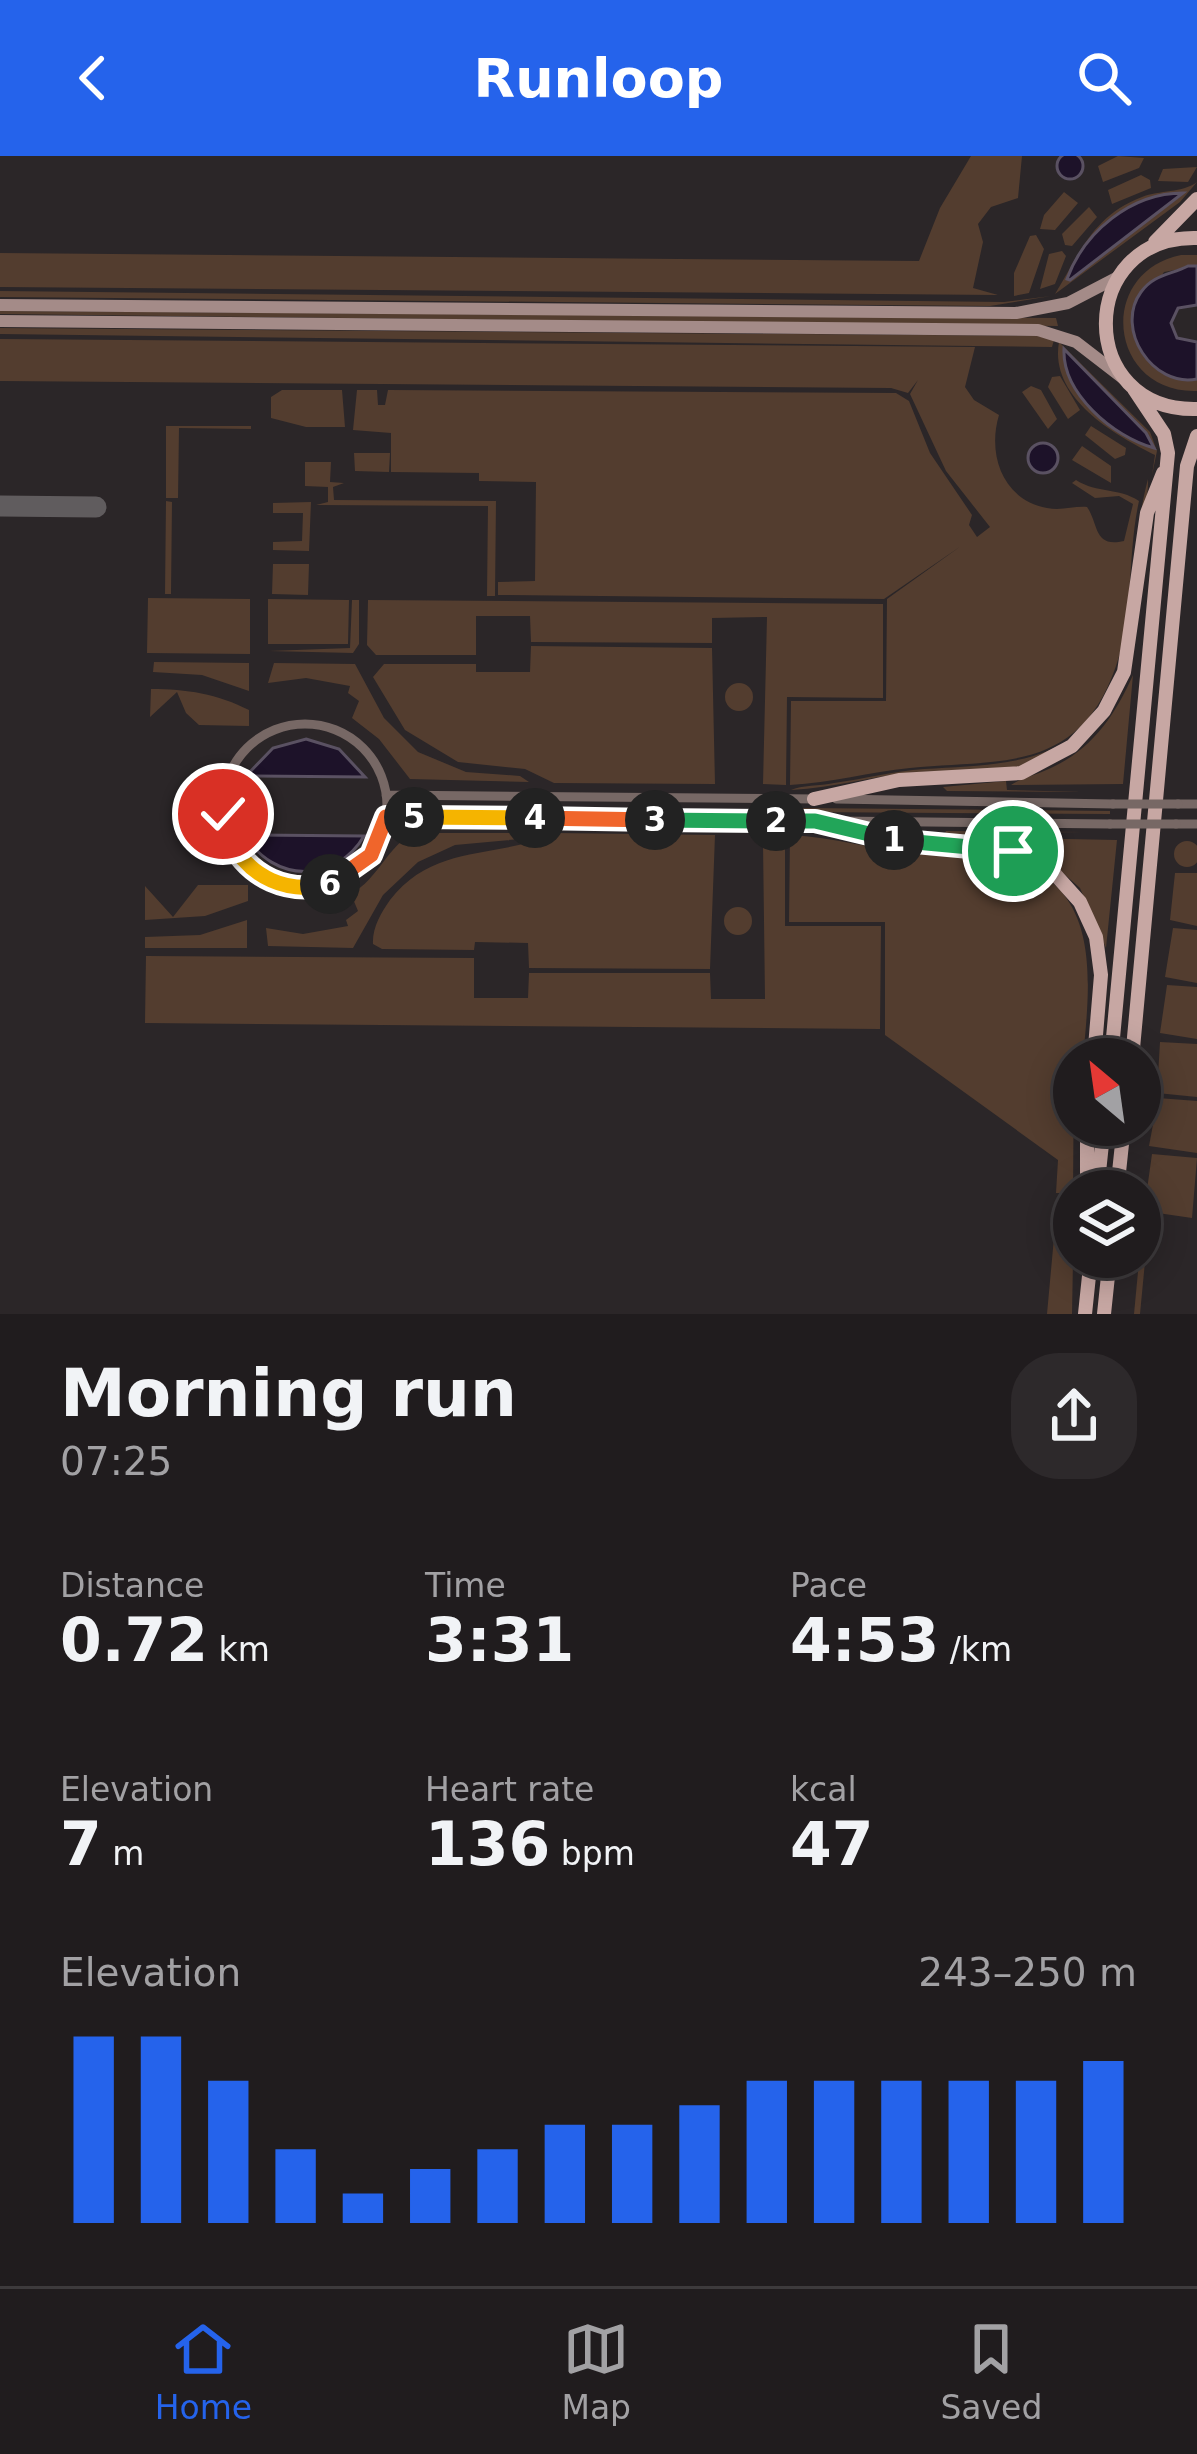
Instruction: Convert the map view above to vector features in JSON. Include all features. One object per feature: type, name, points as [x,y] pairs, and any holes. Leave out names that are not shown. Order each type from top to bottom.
[{"type":"main road","points":[[1113,1038],[1167,463],[1166,440],[1105,335],[1107,304],[1119,276],[1197,199]]},
{"type":"main road","points":[[1150,248],[1197,238]]},
{"type":"main road","points":[[1131,385],[1161,404],[1197,409]]},
{"type":"main road","points":[[1134,1038],[1187,466],[1197,436]]},
{"type":"main road","points":[[814,799],[899,780],[1022,772],[1049,761],[1088,731],[1124,673],[1147,513],[1167,463]]},
{"type":"main road","points":[[815,821],[897,841],[1013,851],[1064,882],[1092,922],[1099,946],[1095,1038]]},
{"type":"main road","points":[[1085,1314],[1089,1278]]},
{"type":"main road","points":[[1104,1314],[1108,1278]]},
{"type":"street","points":[[0,304],[1016,313],[1056,307],[1119,276]]},
{"type":"street","points":[[0,321],[1028,329],[1076,342],[1131,385]]},
{"type":"street","points":[[306,724],[338,731],[361,746],[376,766],[386,795],[386,817],[376,848],[359,868],[329,884],[295,888],[263,877],[243,860],[230,839],[223,806],[227,780],[245,751],[273,731],[306,724]]},
{"type":"street","points":[[386,795],[1197,804]]},
{"type":"street","points":[[386,817],[1197,824]]},
{"type":"shaded area","points":[[1070,153],[1080,156],[1080,176],[1070,179],[1060,176],[1057,166],[1060,156]]},
{"type":"shaded area","points":[[971,156],[1022,156],[1018,198],[991,207],[978,224],[983,242],[973,288],[998,295],[0,287],[0,253],[919,261],[940,208]]},
{"type":"shaded area","points":[[1118,156],[1144,158],[1139,168],[1103,182],[1098,166]]},
{"type":"shaded area","points":[[1197,167],[1188,182],[1158,181],[1163,169]]},
{"type":"shaded area","points":[[1141,175],[1150,180],[1151,188],[1112,204],[1108,190]]},
{"type":"shaded area","points":[[1197,182],[1180,202],[1055,294],[1089,238],[1111,215],[1142,197]],"holes":[[[1183,193],[1067,280],[1088,247],[1127,209],[1162,195]]]},
{"type":"shaded area","points":[[1064,192],[1078,203],[1055,230],[1040,229],[1044,215]]},
{"type":"shaded area","points":[[1183,193],[1067,279],[1085,246],[1112,218],[1145,200]]},
{"type":"shaded area","points":[[1089,207],[1097,217],[1072,246],[1065,245],[1062,234]]},
{"type":"shaded area","points":[[1036,235],[1044,249],[1029,293],[1014,296],[1014,273],[1030,236]]},
{"type":"shaded area","points":[[1062,251],[1066,256],[1055,284],[1040,289],[1049,254]]},
{"type":"shaded area","points":[[1181,255],[1197,255],[1197,266],[1164,272],[1133,320],[1137,342],[1156,369],[1197,379],[1197,391],[1168,387],[1145,374],[1131,354],[1124,331],[1125,307],[1135,284],[1153,266]]},
{"type":"shaded area","points":[[1197,266],[1197,305],[1178,308],[1171,323],[1177,338],[1197,342],[1197,379],[1181,379],[1153,365],[1142,353],[1132,322],[1146,286]]},
{"type":"shaded area","points":[[0,291],[1004,302],[1051,296],[990,306],[0,297]]},
{"type":"shaded area","points":[[0,314],[1056,318],[1058,326]]},
{"type":"shaded area","points":[[0,328],[1038,336],[1054,340],[1052,347],[0,334]]},
{"type":"shaded area","points":[[0,339],[975,347],[965,387],[974,400],[999,415],[997,460],[1019,496],[1047,508],[1087,507],[1098,533],[1114,542],[1124,541],[1133,504],[1119,496],[1095,498],[1072,483],[1076,480],[1139,501],[1122,646],[1100,701],[1081,726],[1033,754],[790,785],[791,701],[886,701],[887,599],[961,546],[884,599],[498,595],[498,582],[535,581],[536,482],[479,481],[479,473],[391,472],[391,433],[353,430],[357,390],[377,390],[378,405],[385,405],[388,390],[896,393],[909,401],[930,453],[972,515],[969,525],[977,537],[990,527],[946,471],[910,394],[918,380],[908,393],[891,388],[0,381]]},
{"type":"shaded area","points":[[1059,342],[1150,432],[1157,451],[1152,475],[1155,455],[1088,412],[1064,380]],"holes":[[[1063,356],[1141,444],[1090,408]]]},
{"type":"shaded area","points":[[1064,349],[1146,433],[1154,448],[1122,434],[1093,411],[1071,381]]},
{"type":"shaded area","points":[[1060,376],[1080,410],[1068,419],[1048,387],[1052,377]]},
{"type":"shaded area","points":[[1031,386],[1041,390],[1057,419],[1048,429],[1022,392]]},
{"type":"shaded area","points":[[282,390],[342,390],[345,427],[306,427],[271,418],[271,397]]},
{"type":"shaded area","points":[[166,426],[251,429],[179,428],[178,498],[166,498]]},
{"type":"shaded area","points":[[1091,426],[1126,448],[1125,455],[1115,459],[1085,435]]},
{"type":"shaded area","points":[[1043,443],[1054,447],[1058,458],[1054,469],[1043,473],[1032,469],[1028,458],[1032,447]]},
{"type":"shaded area","points":[[1082,446],[1111,466],[1111,483],[1072,460]]},
{"type":"shaded area","points":[[354,453],[390,453],[389,472],[355,471]]},
{"type":"shaded area","points":[[305,462],[331,462],[330,482],[344,483],[333,487],[334,500],[496,501],[495,596],[487,596],[488,506],[316,505],[328,502],[328,487],[305,486]]},
{"type":"shaded area","points":[[1148,479],[1147,499],[1134,578],[1139,526]]},
{"type":"shaded area","points":[[166,501],[172,502],[171,594],[165,594]]},
{"type":"shaded area","points":[[311,502],[309,551],[273,550],[273,542],[302,541],[303,513],[273,513],[273,503]]},
{"type":"shaded area","points":[[273,564],[309,564],[308,595],[272,594]]},
{"type":"shaded area","points":[[1134,578],[1129,622],[1125,646],[1109,693],[1126,636]]},
{"type":"shaded area","points":[[148,598],[250,599],[250,654],[147,653]]},
{"type":"shaded area","points":[[268,599],[349,600],[348,644],[268,644]]},
{"type":"shaded area","points":[[352,600],[359,600],[359,644],[353,653],[269,651],[350,648]]},
{"type":"shaded area","points":[[368,600],[883,604],[883,698],[787,697],[786,785],[763,784],[767,617],[712,618],[712,643],[531,642],[530,616],[476,616],[476,655],[376,655],[367,645]]},
{"type":"shaded area","points":[[531,646],[712,648],[715,784],[554,783],[525,769],[458,762],[405,730],[373,677],[384,664],[476,664],[476,672],[530,672]]},
{"type":"shaded area","points":[[154,662],[249,663],[249,691],[202,675],[153,672]]},
{"type":"shaded area","points":[[274,663],[355,664],[384,718],[418,752],[466,772],[520,776],[529,782],[410,779],[379,739],[352,718],[359,701],[348,693],[350,686],[306,678],[268,683]]},
{"type":"shaded area","points":[[1133,675],[1123,784],[1011,785],[1067,759],[1091,740],[1119,704]]},
{"type":"shaded area","points":[[739,683],[749,687],[753,697],[749,707],[739,711],[729,707],[725,697],[729,687]]},
{"type":"shaded area","points":[[151,689],[189,691],[225,700],[249,710],[249,726],[199,725],[186,713],[177,692],[150,717]]},
{"type":"shaded area","points":[[1099,709],[1068,744],[1039,760],[1001,770],[919,772],[791,790],[902,771],[1014,761],[1041,754],[1066,742]]},
{"type":"shaded area","points":[[306,739],[339,749],[365,777],[246,776],[273,748]]},
{"type":"shaded area","points":[[1006,781],[1007,790],[1083,792],[947,791],[943,787]]},
{"type":"shaded area","points":[[803,808],[1110,811],[1110,814],[803,812]]},
{"type":"shaded area","points":[[946,831],[1083,832],[1006,833],[1006,842],[943,837]]},
{"type":"shaded area","points":[[413,833],[529,833],[520,839],[455,845],[418,862],[383,895],[353,948],[268,946],[266,928],[303,934],[348,926],[346,920],[358,911],[351,894]]},
{"type":"shaded area","points":[[555,833],[715,835],[710,969],[529,968],[528,943],[475,942],[474,950],[382,949],[373,944],[380,915],[390,900],[427,869]]},
{"type":"shaded area","points":[[245,835],[364,836],[338,863],[304,871],[271,862]]},
{"type":"shaded area","points":[[778,835],[785,835],[785,926],[881,926],[880,1029],[145,1023],[146,956],[474,958],[474,998],[528,998],[529,973],[710,973],[711,999],[765,999],[763,843],[777,843]]},
{"type":"shaded area","points":[[790,835],[1002,859],[1035,871],[1059,889],[1074,912],[1087,967],[1085,1038],[1053,1038],[1053,1146],[1073,1146],[1073,1170],[1057,1170],[1058,1160],[885,1035],[885,922],[789,922]]},
{"type":"shaded area","points":[[1010,838],[1117,840],[1106,948],[1080,888],[1044,856]]},
{"type":"shaded area","points":[[1187,841],[1196,845],[1196,863],[1187,867],[1178,863],[1174,854],[1178,845]]},
{"type":"shaded area","points":[[1175,873],[1197,873],[1197,926],[1170,920]]},
{"type":"shaded area","points":[[198,885],[248,885],[248,901],[205,916],[145,920],[145,886],[173,917]]},
{"type":"shaded area","points":[[738,907],[748,911],[752,921],[748,931],[738,935],[728,931],[724,921],[728,911]]},
{"type":"shaded area","points":[[247,920],[247,948],[145,948],[145,937],[200,935]]},
{"type":"shaded area","points":[[1173,928],[1197,930],[1197,983],[1165,977]]},
{"type":"shaded area","points":[[1167,985],[1197,987],[1197,1039],[1160,1033]]},
{"type":"shaded area","points":[[1161,1042],[1197,1044],[1197,1097],[1161,1093]]},
{"type":"shaded area","points":[[1161,1098],[1197,1101],[1197,1153],[1149,1146],[1161,1146]]},
{"type":"shaded area","points":[[1152,1154],[1197,1158],[1192,1218],[1161,1213],[1161,1170],[1150,1170]]},
{"type":"shaded area","points":[[1053,1249],[1053,1278],[1073,1278],[1072,1314],[1047,1314]]},
{"type":"shaded area","points":[[1137,1278],[1143,1278],[1140,1314],[1134,1314]]},
{"type":"taxiway","points":[[0,506],[96,507]]},
{"type":"route","points":[[223,814],[233,847],[249,867],[271,881],[304,888],[329,884],[359,868],[376,848],[386,817],[815,821],[897,841],[1013,851]]}]
